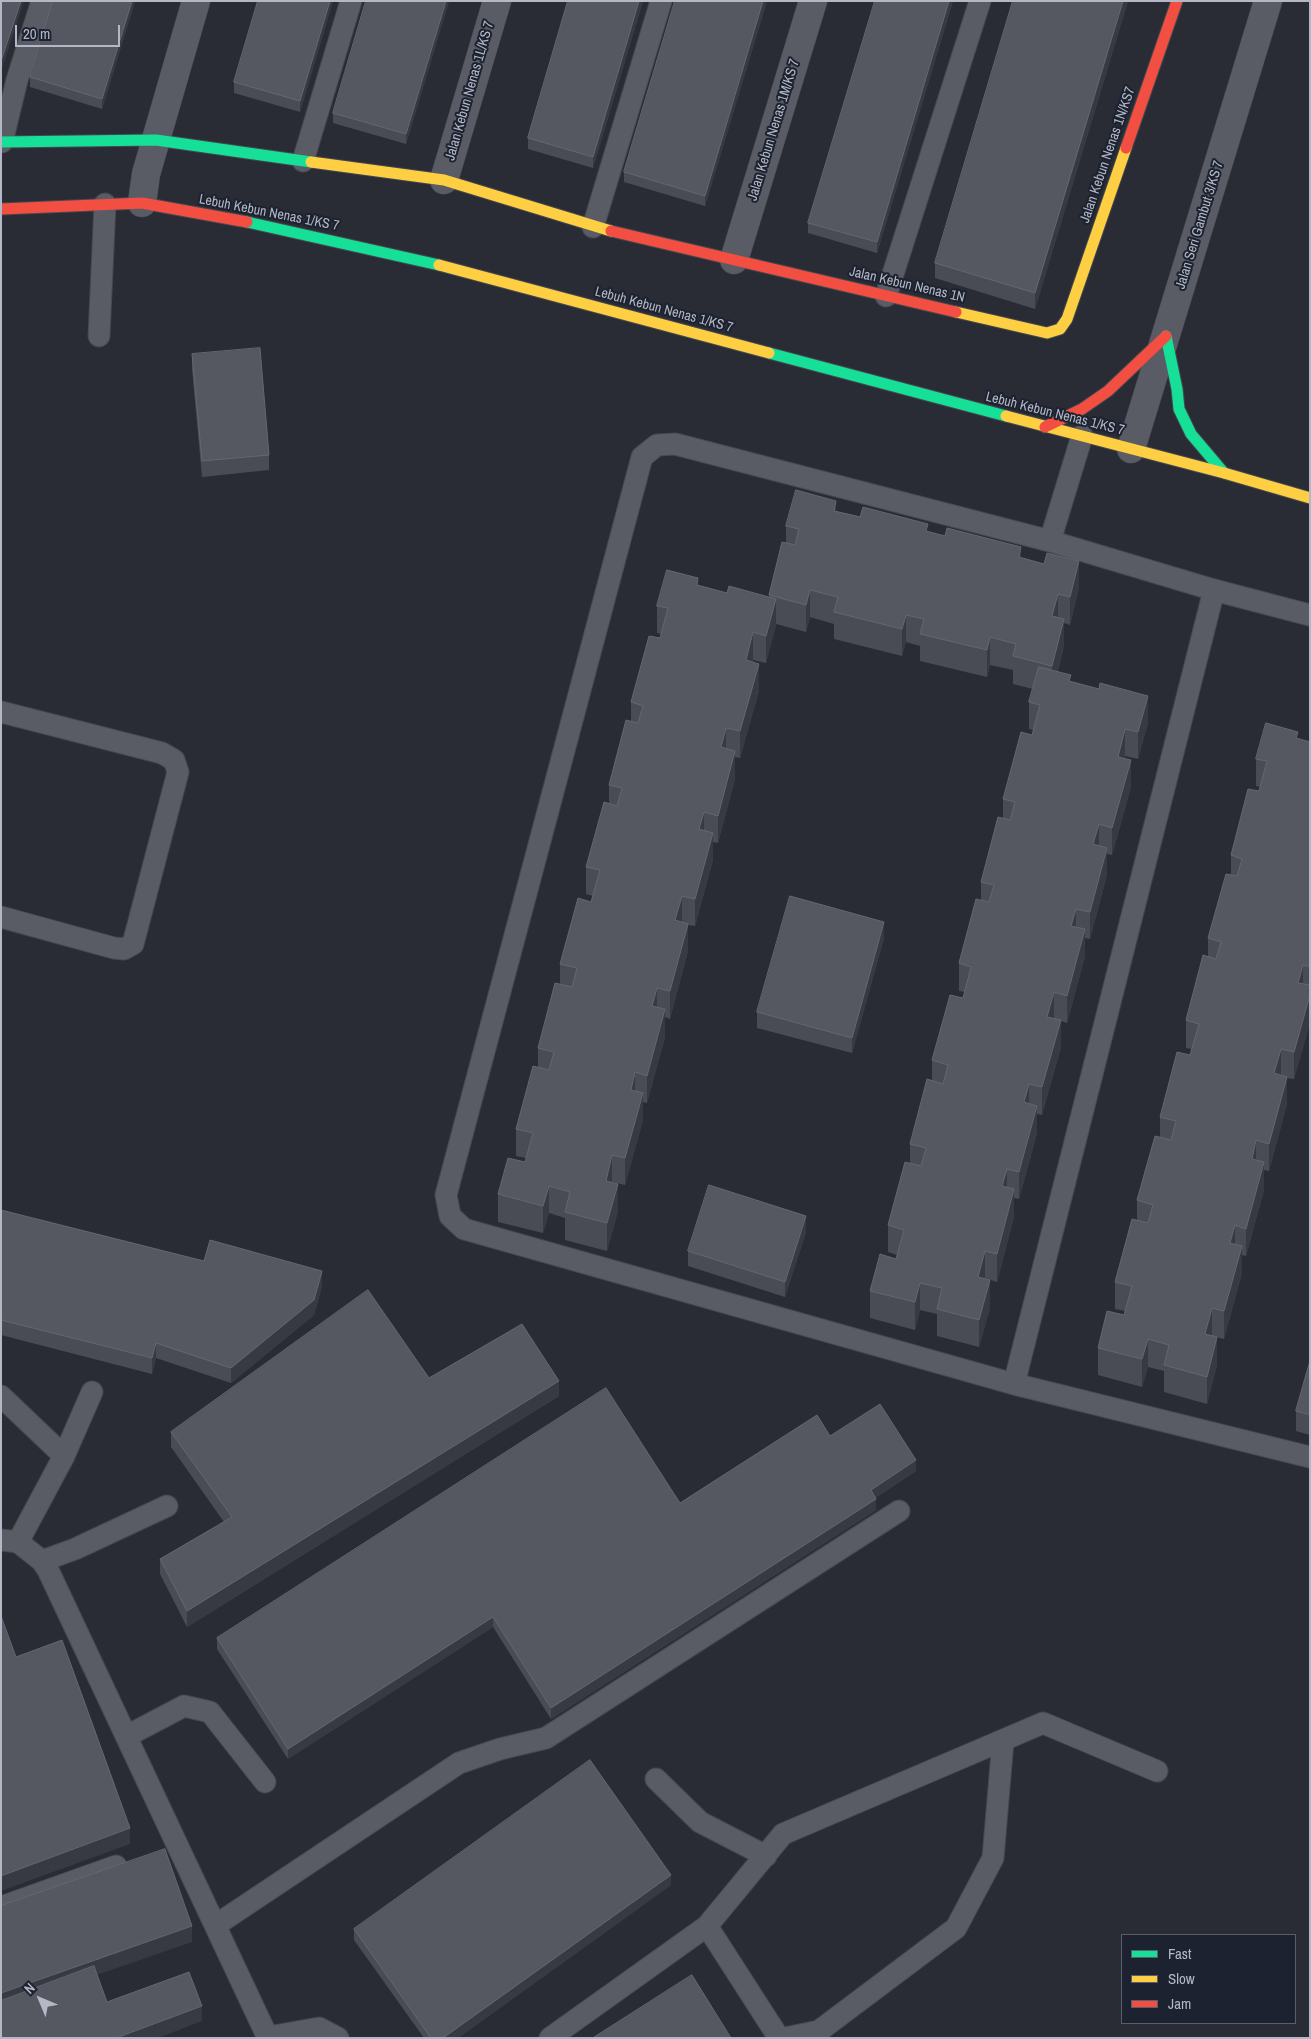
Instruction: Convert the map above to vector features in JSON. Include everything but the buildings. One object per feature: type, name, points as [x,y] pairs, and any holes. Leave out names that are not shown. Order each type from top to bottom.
[{"type":"street","points":[[142,203],[146,174],[196,1]]},
{"type":"street","name":"Jalan Kebun Nenas 1L/KS 7","points":[[444,180],[497,1]]},
{"type":"street","name":"Jalan Kebun Nenas 1M/KS 7","points":[[734,260],[813,1]]},
{"type":"street","name":"Jalan Kebun Nenas 1N/KS7","points":[[1068,319],[1177,1]]},
{"type":"street","name":"Jalan Seri Gambut 3/KS 7","points":[[1131,448],[1268,1]]},
{"type":"street","name":"Jalan Kebun Nenas 1N","points":[[2,142],[156,140],[444,180],[593,227],[1047,333],[1060,329],[1068,319]]},
{"type":"street","name":"Lebuh Kebun Nenas 1/KS 7","points":[[1,209],[142,203],[268,226],[414,258],[1044,427],[1224,472],[1310,498]]},
{"type":"street","points":[[1044,427],[1086,407],[1102,396],[1121,381],[1166,336]]},
{"type":"street","points":[[1166,336],[1177,389],[1179,409],[1191,434],[1224,472]]},
{"type":"lane","points":[[2,142],[17,80],[42,1]]},
{"type":"lane","points":[[303,161],[351,1]]},
{"type":"lane","points":[[593,227],[661,1]]},
{"type":"lane","points":[[886,296],[980,1]]},
{"type":"lane","points":[[100,336],[105,204]]},
{"type":"lane","points":[[1050,541],[1082,436]]},
{"type":"lane","points":[[1310,615],[1214,590],[1050,541],[675,444],[657,445],[642,457],[446,1195],[450,1216],[464,1229],[1014,1384],[1310,1457]]},
{"type":"lane","points":[[1014,1384],[1214,590]]},
{"type":"lane","points":[[1,712],[162,753],[174,760],[178,772],[133,944],[124,949],[114,948],[1,918]]},
{"type":"lane","points":[[92,1392],[64,1456],[10,1541],[42,1561],[48,1570],[128,1736],[268,2037],[320,2028],[338,2038]]},
{"type":"lane","points":[[1,1396],[64,1456]]},
{"type":"lane","points":[[42,1561],[75,1549],[167,1506]]},
{"type":"lane","points":[[216,1925],[458,1762],[546,1738],[899,1511]]},
{"type":"lane","points":[[128,1736],[184,1706],[210,1712],[264,1782]]},
{"type":"lane","points":[[550,2038],[707,1926],[783,1834],[1043,1724],[1157,1770]]},
{"type":"lane","points":[[785,2038],[819,2031],[956,1928],[992,1858],[1003,1741]]},
{"type":"lane","points":[[656,1779],[700,1822],[766,1856]]},
{"type":"lane","points":[[1,1907],[116,1866]]},
{"type":"lane","points":[[707,1926],[779,2038]]},
{"type":"traffic: fast","points":[[1,142],[156,140],[311,162]]},
{"type":"traffic: fast","points":[[247,222],[439,265]]},
{"type":"traffic: fast","points":[[1166,336],[1177,389],[1179,409],[1191,434],[1224,473]]},
{"type":"traffic: fast","points":[[769,353],[1006,416]]},
{"type":"traffic: slow","points":[[956,312],[1047,333],[1060,329],[1067,319],[1126,148]]},
{"type":"traffic: slow","points":[[311,162],[444,180],[611,231]]},
{"type":"traffic: slow","points":[[439,265],[769,353]]},
{"type":"traffic: slow","points":[[1006,416],[1224,473],[1310,498]]},
{"type":"traffic: jam","points":[[1126,148],[1177,1]]},
{"type":"traffic: jam","points":[[1,209],[142,203],[247,222]]},
{"type":"traffic: jam","points":[[611,231],[956,312]]},
{"type":"traffic: jam","points":[[1045,427],[1082,409],[1108,391],[1166,336]]}]
